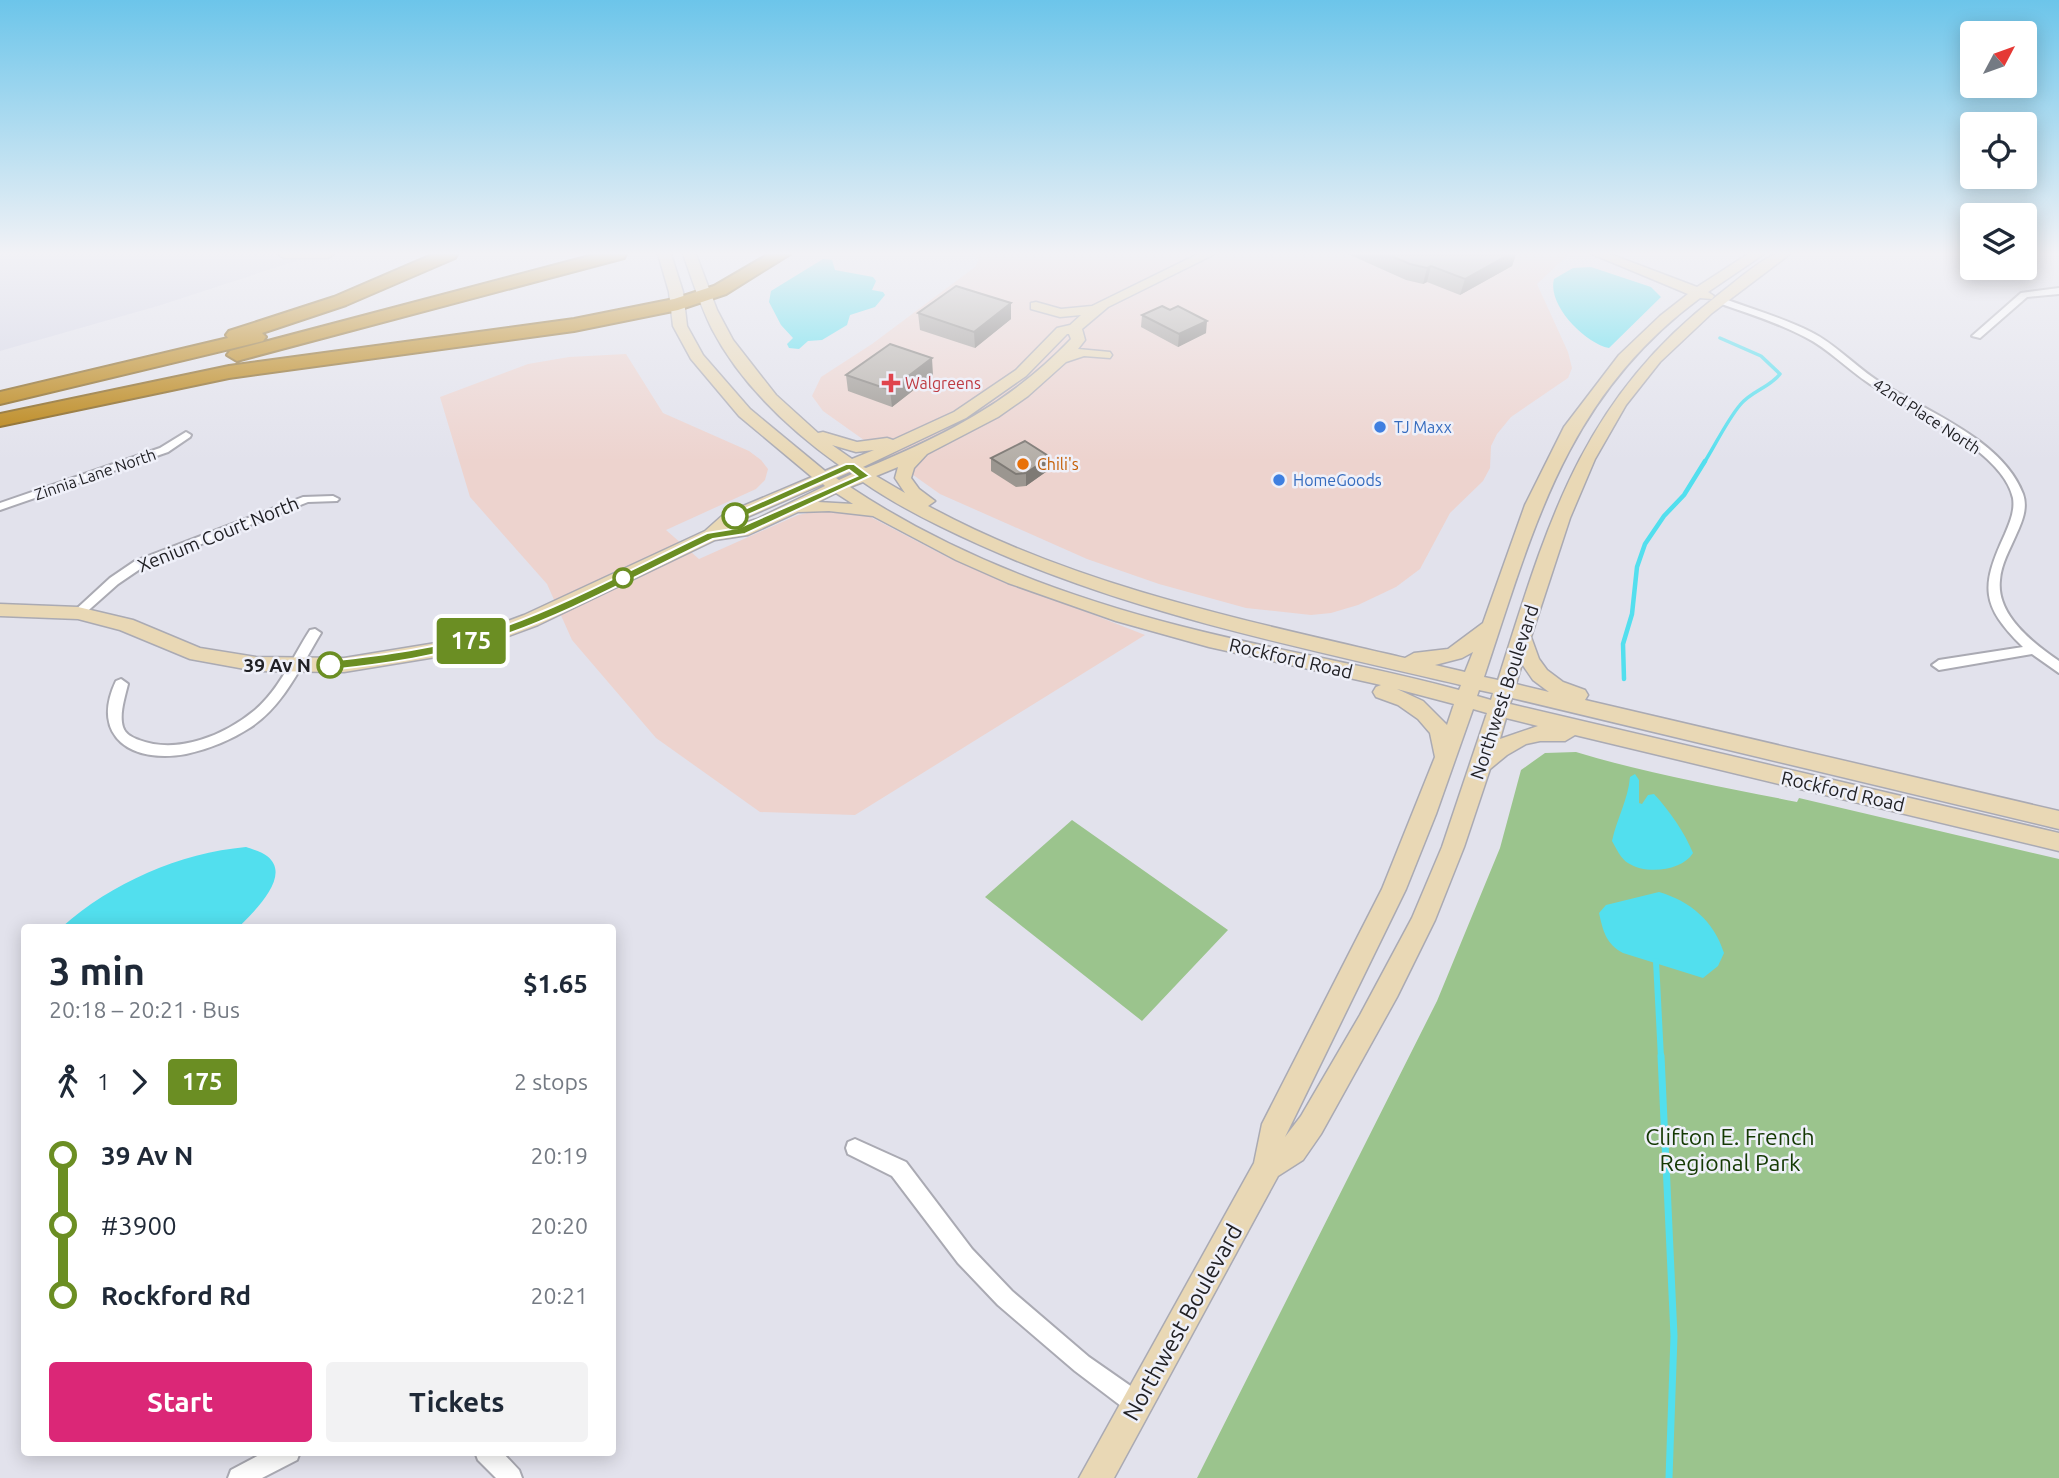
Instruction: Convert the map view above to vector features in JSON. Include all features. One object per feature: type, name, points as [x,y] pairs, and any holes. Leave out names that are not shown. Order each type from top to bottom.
[{"type":"highway","points":[[102,374],[270,323]]},
{"type":"highway","points":[[0,398],[302,323]]},
{"type":"highway","points":[[0,413],[362,323]]},
{"type":"highway","points":[[574,325],[584,323]]},
{"type":"highway","points":[[0,420],[229,372],[602,323]]},
{"type":"highway","points":[[674,323],[679,324]]},
{"type":"main road","name":"Rockford Road","points":[[718,323],[736,356],[766,392],[857,471],[968,534],[1069,575],[1175,609],[1367,656],[1468,691],[1696,734],[2059,820]]},
{"type":"main road","points":[[968,534],[958,520],[913,493],[905,484],[906,467],[919,443],[1021,373],[1062,331],[1074,328],[1080,323]]},
{"type":"main road","name":"Northwest Boulevard","points":[[1096,1478],[1268,1167],[1272,1134],[1398,882],[1445,758],[1541,485],[1572,428],[1616,367],[1661,323]]},
{"type":"main road","name":"Northwest Boulevard","points":[[1268,1167],[1293,1150],[1311,1125],[1403,964],[1422,925],[1452,849],[1562,511],[1590,450],[1641,375],[1692,323]]},
{"type":"main road","name":"Rockford Road","points":[[679,324],[713,377],[760,427],[830,482],[883,515],[951,550],[1056,593],[1176,632],[1437,692],[1468,691]]},
{"type":"main road","points":[[0,610],[78,613],[126,625],[176,647],[217,659],[293,666],[344,665],[394,659],[488,636],[531,620],[711,535],[741,531],[780,505],[1008,405],[1030,389],[1063,358],[1078,340],[1074,328]]},
{"type":"main road","points":[[1063,358],[1083,352],[1105,355]]},
{"type":"main road","points":[[713,377],[711,388],[722,402],[790,467],[780,505]]},
{"type":"main road","points":[[794,419],[827,439],[856,447],[919,443]]},
{"type":"main road","points":[[780,505],[829,506],[883,515]]},
{"type":"main road","points":[[1367,656],[1412,660],[1454,655],[1473,644],[1493,621]]},
{"type":"main road","points":[[1521,637],[1529,663],[1553,685],[1568,692],[1671,718],[1696,734]]},
{"type":"main road","points":[[1266,653],[1285,666],[1402,696],[1437,726],[1445,743],[1445,758]]},
{"type":"main road","name":"Rockford Road","points":[[1501,699],[1605,735],[2059,842]]},
{"type":"main road","points":[[1480,766],[1502,745],[1528,735],[1552,732],[1605,735]]},
{"type":"street","name":"42nd Place North","points":[[1777,323],[1818,339],[1835,349],[1868,379],[1957,433],[1994,462],[2017,493],[2020,509],[2017,522],[1996,567],[1993,584],[1996,601],[2008,620],[2035,649],[2059,668]]},
{"type":"street","points":[[1977,336],[1992,323]]},
{"type":"street","name":"Zinnia Lane North","points":[[0,507],[164,450],[186,435]]},
{"type":"street","name":"Xenium Court North","points":[[78,613],[126,572],[158,555],[307,499],[333,499]]},
{"type":"street","points":[[121,684],[116,729],[125,740],[142,748],[164,751],[191,747],[217,739],[261,712],[275,696],[315,633]]},
{"type":"street","points":[[1940,665],[2035,649]]},
{"type":"street","points":[[855,1149],[899,1169],[965,1256],[1004,1298],[1082,1364],[1137,1404]]},
{"type":"street","points":[[239,1478],[281,1456]]},
{"type":"street","points":[[490,1456],[512,1478]]},
{"type":"shaded area","points":[[0,323],[98,323],[0,351]]},
{"type":"shaded area","points":[[900,323],[1555,323],[1572,368],[1568,378],[1511,417],[1497,434],[1491,446],[1490,468],[1483,481],[1450,513],[1420,569],[1396,587],[1358,605],[1331,613],[1311,615],[1246,608],[1159,584],[1087,559],[940,494],[823,411],[812,396],[821,377]]},
{"type":"shaded area","points":[[626,354],[663,413],[749,451],[768,469],[765,480],[756,489],[666,530],[699,559],[798,515],[826,509],[863,513],[949,558],[1145,635],[855,815],[760,812],[656,738],[572,640],[547,584],[470,497],[440,397],[528,364],[569,357]]},
{"type":"green space","name":"Clifton E. French Regional Park","points":[[1576,752],[1714,785],[1797,802],[1799,798],[2059,859],[2059,1478],[1197,1478],[1437,1001],[1500,848],[1521,770],[1545,753]]},
{"type":"green space","points":[[1072,820],[1228,930],[1142,1021],[985,897]]},
{"type":"water","points":[[780,323],[848,323],[822,340],[808,341],[799,349],[789,348],[787,344],[793,338]]},
{"type":"water","points":[[1572,323],[1635,323],[1609,348],[1599,345]]},
{"type":"water","points":[[1635,774],[1639,780],[1639,803],[1642,804],[1648,795],[1654,794],[1690,845],[1693,853],[1681,864],[1654,870],[1636,867],[1623,859],[1612,841],[1630,777]]},
{"type":"water","points":[[246,847],[267,856],[274,864],[276,873],[268,893],[242,924],[66,924],[124,884],[172,863],[221,850]]},
{"type":"water","points":[[1659,892],[1691,907],[1707,922],[1720,942],[1724,953],[1718,966],[1703,978],[1623,953],[1606,936],[1599,913],[1606,905]]},
{"type":"building","points":[[947,323],[986,323],[974,332]]},
{"type":"building","points":[[1158,323],[1203,323],[1179,334]]},
{"type":"building","points":[[890,344],[932,358],[890,390],[846,375]]},
{"type":"building","points":[[1025,441],[1050,457],[1026,473],[1016,474],[991,458]]},
{"type":"waterway","points":[[1704,463],[1740,405],[1780,374],[1761,356],[1720,338]]},
{"type":"waterway","points":[[1624,679],[1623,644],[1632,614],[1637,567],[1645,544],[1664,516],[1684,495],[1705,461]]},
{"type":"waterway","points":[[1656,961],[1661,1058]]},
{"type":"waterway","points":[[1661,1056],[1674,1336],[1669,1478]]},
{"type":"bus line","name":"175","points":[[330,665],[394,659],[488,636],[531,620],[711,535],[741,531],[864,476],[850,466],[735,516]]},
{"type":"place","name":"Walgreens","points":[[891,383]]},
{"type":"place","name":"TJ Maxx","points":[[1380,427]]},
{"type":"place","name":"Chili's","points":[[1023,464]]},
{"type":"place","name":"HomeGoods","points":[[1279,480]]},
{"type":"place","name":"39 Av N","points":[[330,665]]}]
